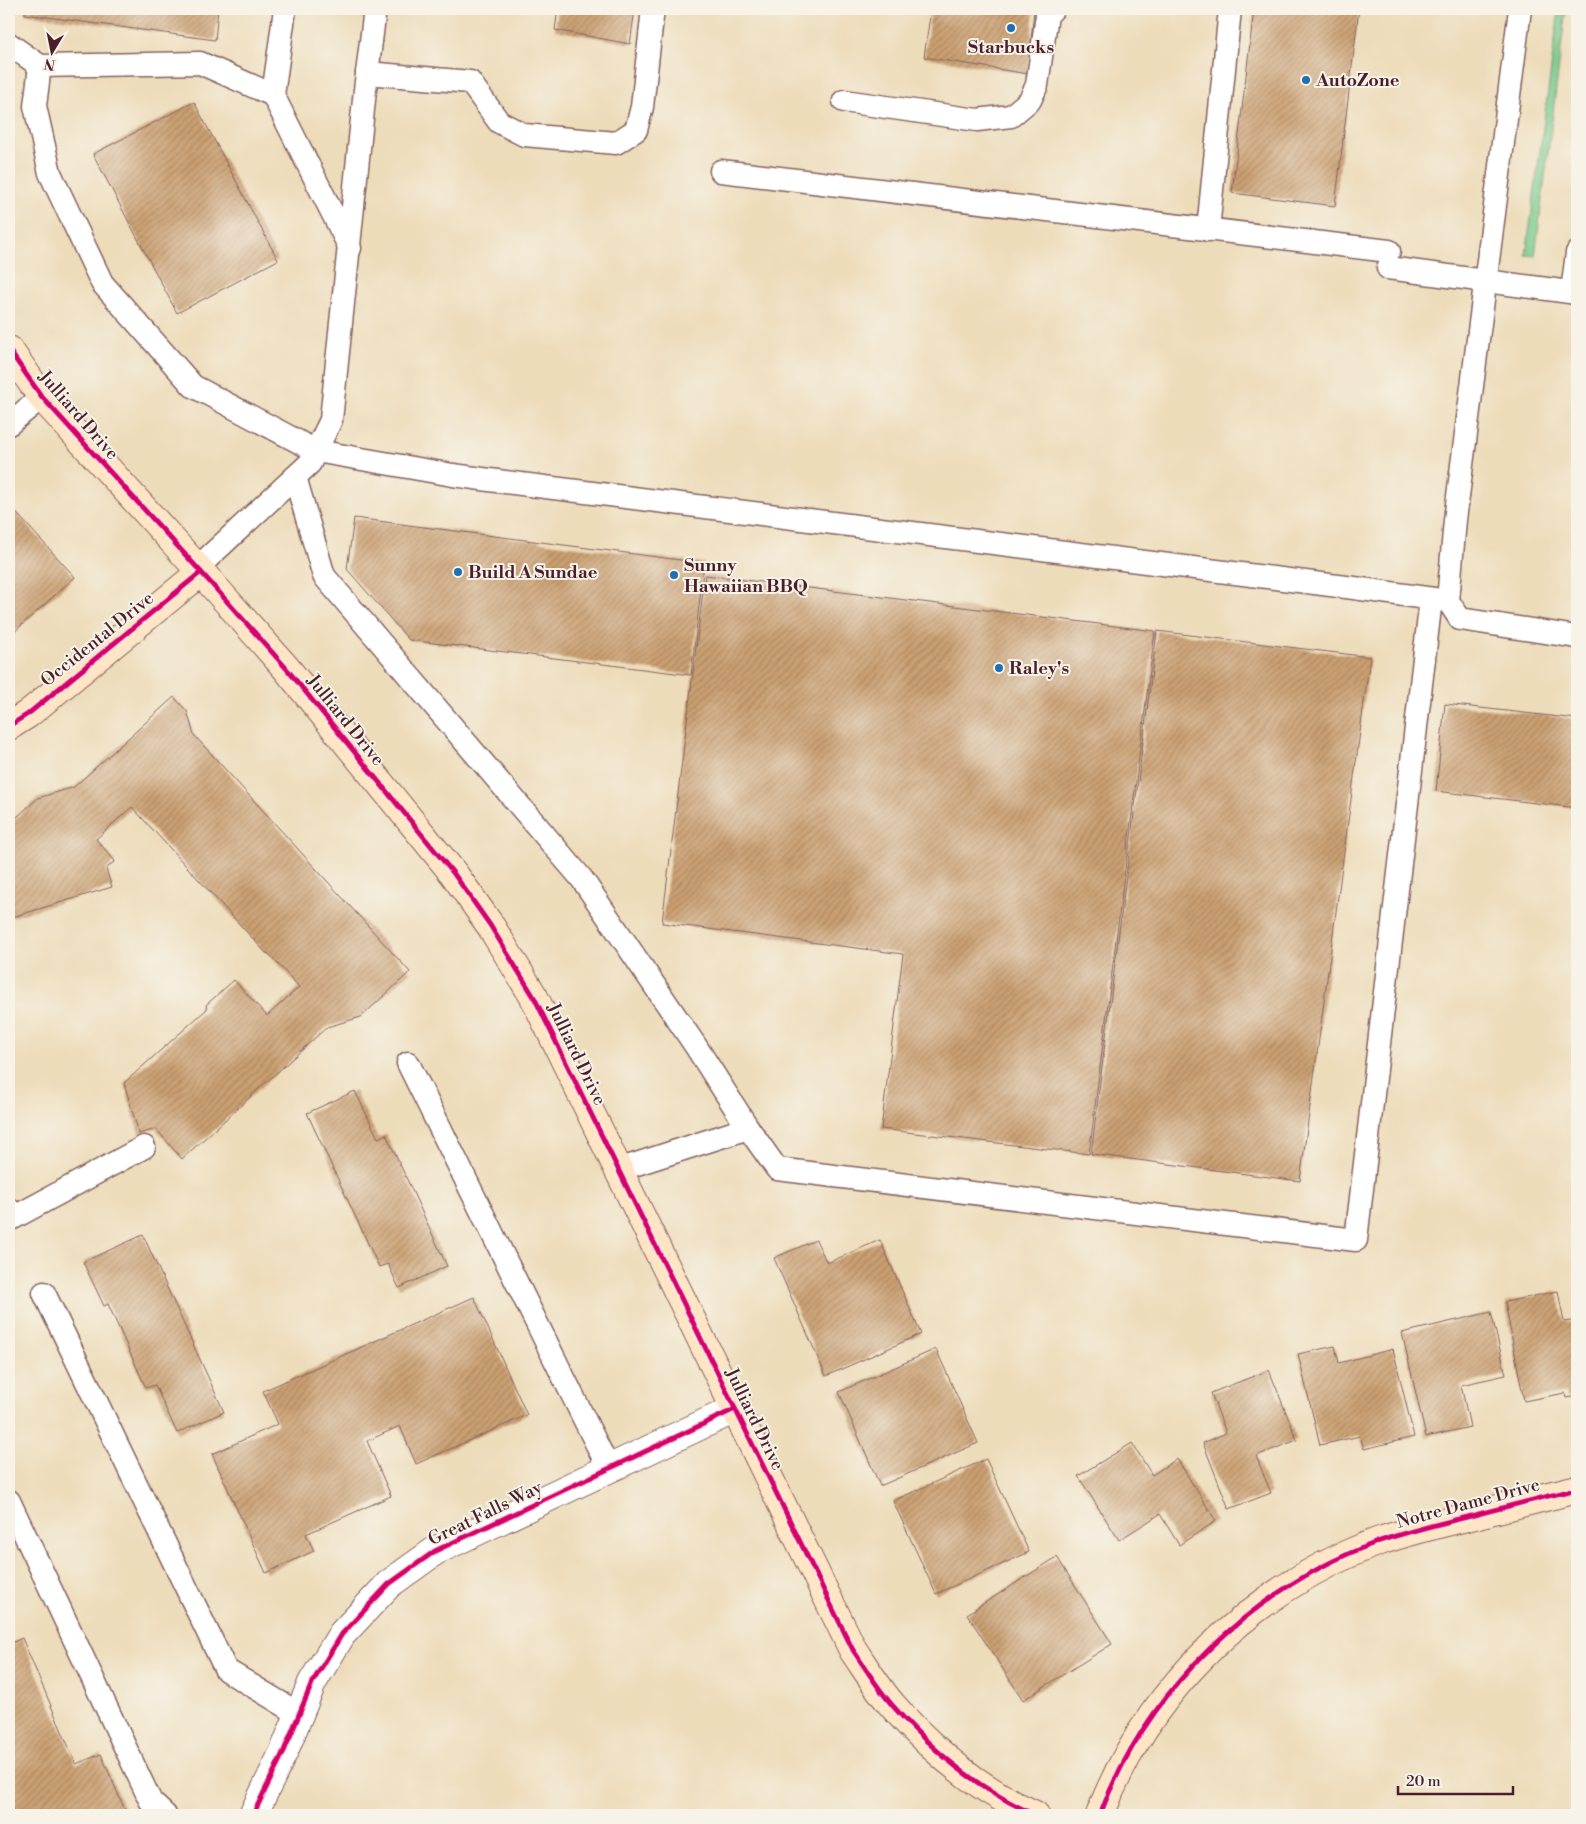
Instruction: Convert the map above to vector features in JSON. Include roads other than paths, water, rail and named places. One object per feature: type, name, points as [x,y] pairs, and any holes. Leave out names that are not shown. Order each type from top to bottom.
[{"type":"street","name":"Julliard Drive","points":[[9,350],[42,397],[292,676],[454,874],[490,925],[534,997],[852,1650],[892,1705],[927,1743],[967,1776],[1011,1804],[1035,1815]]},
{"type":"street","name":"Occidental Drive","points":[[9,726],[28,714],[199,570]]},
{"type":"street","name":"Great Falls Way","points":[[252,1815],[284,1751],[312,1683],[342,1634],[388,1584],[435,1551],[735,1409]]},
{"type":"street","name":"Notre Dame Drive","points":[[1100,1815],[1108,1794],[1139,1735],[1173,1689],[1212,1646],[1262,1603],[1319,1568],[1379,1542],[1418,1529],[1577,1489]]},
{"type":"lane","points":[[286,9],[273,95],[350,248]]},
{"type":"lane","points":[[199,570],[310,463],[332,420],[375,9]]},
{"type":"lane","points":[[367,73],[470,82],[499,122],[524,135],[616,143],[636,130],[642,107],[653,9]]},
{"type":"lane","points":[[844,101],[977,120],[1010,116],[1030,100],[1037,85],[1047,15],[1053,9]]},
{"type":"lane","points":[[1208,230],[1230,9]]},
{"type":"lane","points":[[295,477],[324,576],[582,879],[777,1169],[1356,1240],[1439,600],[1455,520],[1520,9]]},
{"type":"lane","points":[[9,44],[40,66],[200,62],[273,95]]},
{"type":"lane","points":[[40,66],[36,106],[50,173],[102,283],[193,386],[316,451],[470,478],[1439,600],[1460,619],[1577,637]]},
{"type":"lane","points":[[721,171],[1208,230],[1389,260],[1486,281],[1575,292],[1577,254]]},
{"type":"lane","points":[[9,424],[42,397]]},
{"type":"lane","points":[[408,1063],[608,1468]]},
{"type":"lane","points":[[618,1170],[748,1128]]},
{"type":"lane","points":[[9,1209],[13,1218],[144,1147]]},
{"type":"lane","points":[[44,1293],[226,1670],[299,1714]]},
{"type":"lane","points":[[9,1501],[18,1542],[150,1802],[165,1815]]},
{"type":"place","name":"Starbucks","points":[[1011,28]]},
{"type":"place","name":"AutoZone","points":[[1306,80]]},
{"type":"place","name":"Build A Sundae","points":[[458,572]]},
{"type":"place","name":"Sunny Hawaiian BBQ","points":[[674,575]]},
{"type":"place","name":"Raley's","points":[[999,668]]}]
